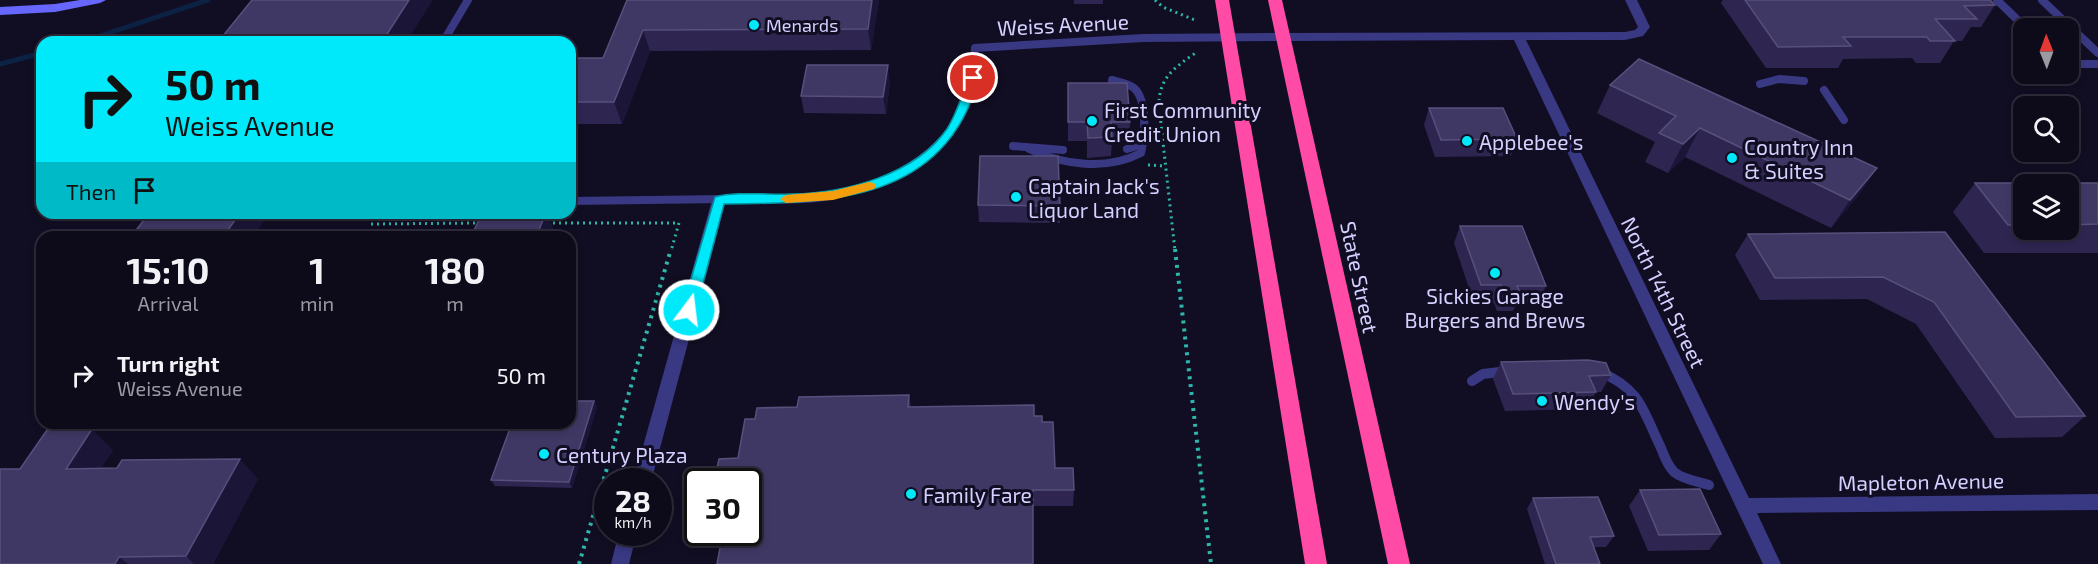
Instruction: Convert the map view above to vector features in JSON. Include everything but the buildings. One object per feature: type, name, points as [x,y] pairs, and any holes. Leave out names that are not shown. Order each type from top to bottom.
[{"type":"highway","points":[[1222,0],[1316,564]]},
{"type":"highway","name":"State Street","points":[[1275,0],[1399,564]]},
{"type":"street","points":[[0,11],[55,8],[100,0]]},
{"type":"street","points":[[1283,37],[1625,36],[1643,30],[1642,19],[1631,0]]},
{"type":"street","name":"North 14th Street","points":[[1519,37],[1772,564]]},
{"type":"street","points":[[646,468],[719,200]]},
{"type":"street","name":"Mapleton Avenue","points":[[1743,506],[2098,502]]},
{"type":"street","points":[[620,564],[624,546]]},
{"type":"lane","points":[[447,36],[468,0]]},
{"type":"lane","points":[[1997,0],[2016,18]]},
{"type":"lane","points":[[2042,0],[2098,53]]},
{"type":"lane","name":"Weiss Avenue","points":[[576,201],[795,199],[833,195],[881,182],[909,168],[942,142],[958,120],[970,94],[975,48],[1143,38],[1283,37]]},
{"type":"lane","points":[[2079,64],[2098,64]]},
{"type":"lane","points":[[1760,84],[1779,79],[1804,81]]},
{"type":"lane","points":[[1013,146],[1029,149],[1065,162],[1116,163],[1134,158],[1141,153],[1144,141],[1137,91],[1128,84],[1112,80]]},
{"type":"lane","points":[[1824,90],[1844,120]]},
{"type":"lane","points":[[1128,146],[1140,143],[1144,132]]},
{"type":"lane","points":[[1029,149],[1063,147]]},
{"type":"lane","points":[[1472,381],[1489,372],[1521,371]]},
{"type":"lane","points":[[1590,371],[1618,378],[1632,389],[1641,402],[1675,473],[1709,484]]},
{"type":"path","points":[[1155,0],[1163,7],[1195,20]]},
{"type":"path","points":[[1197,52],[1162,79],[1158,102],[1211,564]]},
{"type":"path","points":[[371,224],[482,223]]},
{"type":"path","points":[[541,223],[679,223],[579,564]]},
{"type":"waterway","points":[[100,36],[208,0]]},
{"type":"waterway","points":[[0,64],[36,55]]},
{"type":"slow traffic","points":[[786,199],[814,198],[851,192],[869,186]]},
{"type":"place","name":"Menards","points":[[754,25]]},
{"type":"place","name":"First Community Credit Union","points":[[1092,121]]},
{"type":"place","name":"Applebee's","points":[[1467,141]]},
{"type":"place","name":"Country Inn & Suites","points":[[1732,158]]},
{"type":"place","name":"Captain Jack's Liquor Land","points":[[1016,197]]},
{"type":"place","name":"Sickies Garage Burgers and Brews","points":[[1495,273]]},
{"type":"place","name":"Wendy's","points":[[1542,401]]},
{"type":"place","name":"Century Plaza","points":[[544,454]]},
{"type":"place","name":"Family Fare","points":[[911,494]]},
{"type":"route","points":[[689,310],[719,200],[814,198],[851,192],[896,176],[922,160],[950,133],[965,106],[973,78]]}]
